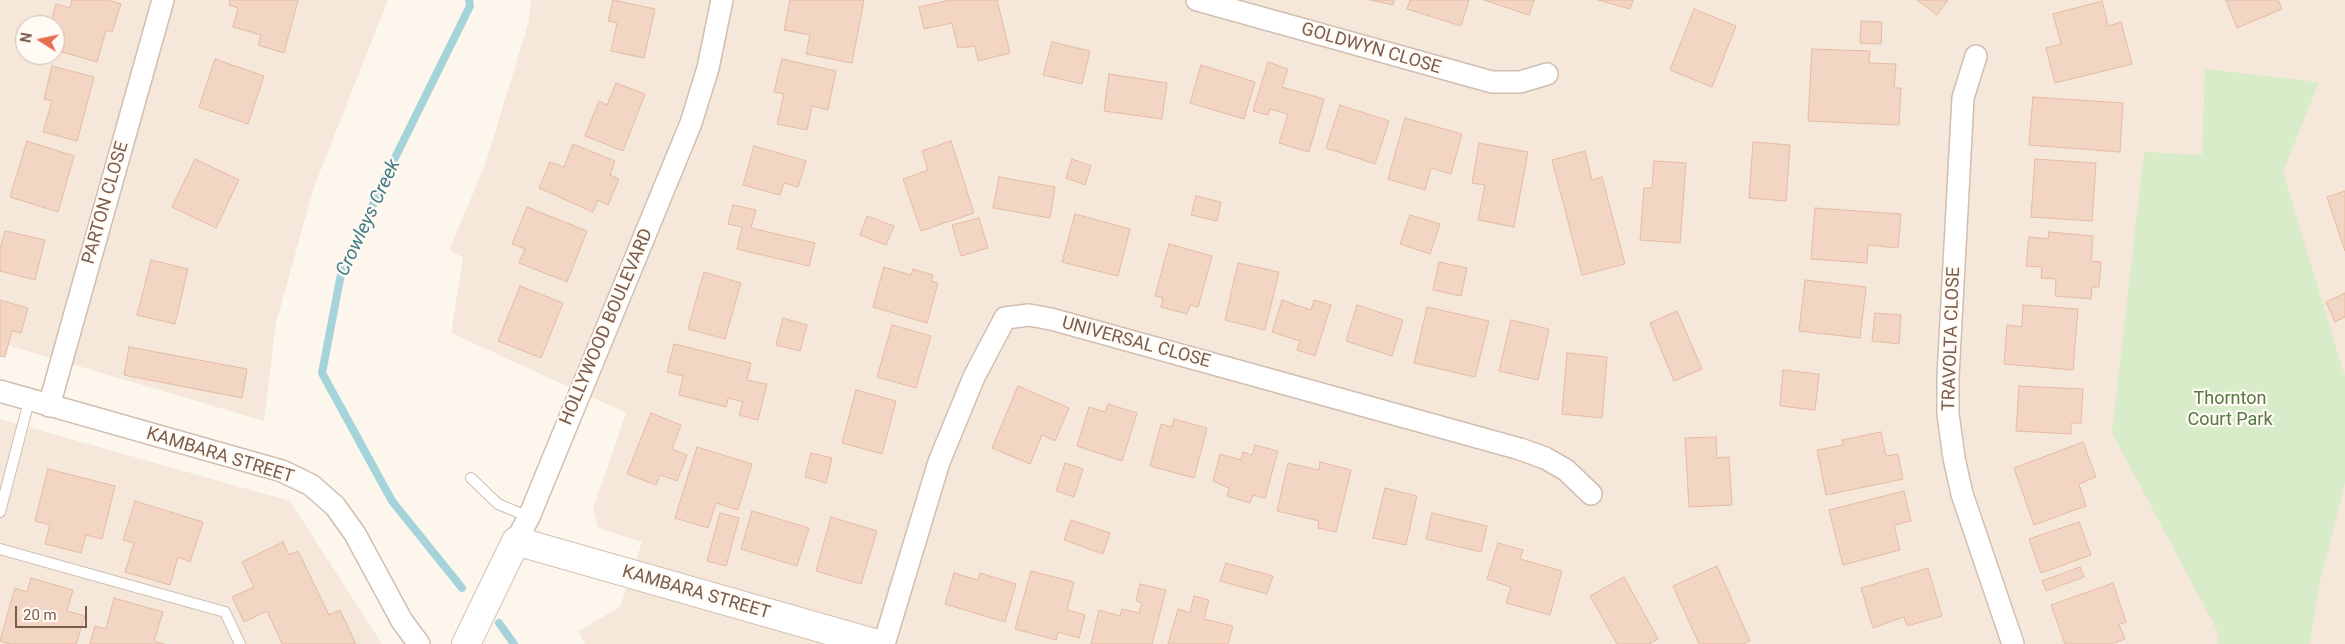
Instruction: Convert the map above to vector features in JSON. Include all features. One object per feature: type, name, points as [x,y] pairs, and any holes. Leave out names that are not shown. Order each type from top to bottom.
[{"type":"street","name":"PARTON CLOSE","points":[[39,403],[163,0]]},
{"type":"street","name":"HOLLYWOOD BOULEVARD","points":[[466,644],[529,517],[691,123],[708,68],[722,0]]},
{"type":"street","name":"GOLDWYN CLOSE","points":[[1197,0],[1492,82],[1520,82],[1547,74]]},
{"type":"street","name":"TRAVOLTA CLOSE","points":[[1976,56],[1963,98],[1948,376],[1948,414],[1954,458],[1962,494],[2013,644]]},
{"type":"street","name":"UNIVERSAL CLOSE","points":[[884,644],[939,462],[974,377],[1005,318],[1029,315],[1051,319],[1520,449],[1544,458],[1566,470],[1591,494]]},
{"type":"street","name":"KAMBARA STREET","points":[[0,391],[282,471],[311,485],[335,506],[355,534],[402,621],[419,644]]},
{"type":"street","name":"KAMBARA STREET","points":[[516,541],[877,644]]},
{"type":"lane","points":[[0,512],[39,403]]},
{"type":"lane","points":[[471,478],[498,504],[529,517]]},
{"type":"lane","points":[[0,549],[225,612],[240,644]]},
{"type":"shaded area","points":[[0,0],[388,0],[314,187],[276,323],[264,421],[0,343]]},
{"type":"shaded area","points":[[531,0],[2345,0],[2345,644],[585,644],[578,631],[620,607],[642,542],[598,528],[593,509],[626,413],[451,333],[463,258],[449,250],[485,165],[529,21]]},
{"type":"shaded area","points":[[0,419],[290,501],[382,644],[0,644]]},
{"type":"green space","name":"Thornton Court Park","points":[[2205,69],[2319,82],[2283,172],[2345,377],[2345,483],[2319,586],[2310,644],[2217,644],[2218,632],[2112,433],[2144,152],[2202,155]]},
{"type":"building","points":[[72,0],[108,0],[121,4],[112,32],[106,30],[97,62],[65,53],[65,15],[53,15],[56,4],[70,8]]},
{"type":"building","points":[[230,0],[298,0],[284,53],[258,45],[261,35],[233,27],[238,8],[229,5]]},
{"type":"building","points":[[613,0],[655,9],[644,58],[611,51],[617,23],[608,21]]},
{"type":"building","points":[[790,0],[864,0],[852,63],[806,54],[810,35],[784,30]]},
{"type":"building","points":[[950,0],[997,0],[1010,53],[978,61],[975,46],[958,48],[952,23],[924,29],[919,7]]},
{"type":"building","points":[[1370,0],[1394,0],[1393,5]]},
{"type":"building","points":[[1410,0],[1469,0],[1461,26],[1407,9]]},
{"type":"building","points":[[1484,0],[1534,0],[1529,15]]},
{"type":"building","points":[[1598,0],[1633,0],[1630,9]]},
{"type":"building","points":[[1917,0],[1948,0],[1937,15]]},
{"type":"building","points":[[2226,0],[2278,0],[2282,9],[2237,28]]},
{"type":"building","points":[[2102,1],[2108,26],[2121,22],[2132,64],[2055,83],[2046,48],[2061,44],[2053,14]]},
{"type":"building","points":[[1694,9],[1736,26],[1712,87],[1670,70]]},
{"type":"building","points":[[1861,21],[1882,22],[1881,44],[1860,43]]},
{"type":"building","points":[[1052,42],[1090,51],[1082,84],[1043,75]]},
{"type":"building","points":[[1812,49],[1870,51],[1869,63],[1896,64],[1894,88],[1901,88],[1899,125],[1808,121]]},
{"type":"building","points":[[215,59],[264,76],[248,124],[199,107]]},
{"type":"building","points":[[782,59],[836,71],[828,110],[812,106],[807,130],[777,124],[784,94],[774,92]]},
{"type":"building","points":[[1268,62],[1288,69],[1282,87],[1324,99],[1309,152],[1279,143],[1288,114],[1270,109],[1268,115],[1253,111]]},
{"type":"building","points":[[1201,65],[1255,82],[1244,119],[1190,103]]},
{"type":"building","points":[[52,66],[94,77],[77,141],[43,132],[52,101],[44,99]]},
{"type":"building","points":[[1109,74],[1167,83],[1162,119],[1104,111]]},
{"type":"building","points":[[616,83],[645,94],[623,151],[585,136],[599,101],[607,105]]},
{"type":"building","points":[[2033,97],[2123,103],[2120,152],[2029,145]]},
{"type":"building","points":[[1340,105],[1389,121],[1375,164],[1326,148]]},
{"type":"building","points":[[1405,118],[1462,134],[1451,174],[1431,168],[1425,190],[1388,179]]},
{"type":"building","points":[[27,141],[74,156],[58,212],[10,197]]},
{"type":"building","points":[[951,141],[974,213],[921,231],[903,179],[928,170],[922,151]]},
{"type":"building","points":[[1753,142],[1790,145],[1786,201],[1749,198]]},
{"type":"building","points":[[1479,143],[1528,152],[1514,227],[1478,220],[1485,185],[1472,183]]},
{"type":"building","points":[[573,144],[615,161],[610,175],[619,179],[608,205],[598,200],[593,212],[539,188],[550,162],[564,167]]},
{"type":"building","points":[[754,146],[806,161],[798,187],[784,183],[780,195],[743,185]]},
{"type":"building","points":[[1585,151],[1592,180],[1602,177],[1625,264],[1582,275],[1552,160]]},
{"type":"building","points":[[195,159],[239,180],[216,228],[172,207]]},
{"type":"building","points":[[1072,159],[1091,166],[1085,185],[1066,178]]},
{"type":"building","points":[[2035,159],[2096,163],[2092,221],[2031,217]]},
{"type":"building","points":[[1654,161],[1686,163],[1680,243],[1640,240],[1644,188],[1652,188]]},
{"type":"building","points":[[999,177],[1055,187],[1050,218],[993,208]]},
{"type":"building","points":[[2345,191],[2345,251],[2327,197]]},
{"type":"building","points":[[1196,196],[1221,202],[1217,221],[1191,215]]},
{"type":"building","points":[[733,205],[756,210],[751,228],[815,243],[809,266],[737,249],[742,227],[728,224]]},
{"type":"building","points":[[527,207],[587,231],[567,282],[519,263],[525,249],[512,244]]},
{"type":"building","points":[[1815,208],[1901,214],[1898,248],[1868,245],[1867,263],[1811,259]]},
{"type":"building","points":[[1075,214],[1130,229],[1118,276],[1062,262]]},
{"type":"building","points":[[1410,215],[1440,224],[1430,254],[1400,244]]},
{"type":"building","points":[[867,216],[894,226],[886,245],[860,235]]},
{"type":"building","points":[[979,218],[988,248],[961,256],[952,225]]},
{"type":"building","points":[[5,231],[45,240],[35,280],[0,271],[0,249]]},
{"type":"building","points":[[2049,232],[2093,236],[2091,261],[2101,262],[2099,287],[2092,287],[2091,299],[2055,296],[2056,279],[2041,278],[2042,267],[2026,266],[2029,237],[2048,239]]},
{"type":"building","points":[[1169,244],[1212,256],[1198,307],[1190,305],[1187,314],[1161,307],[1163,298],[1155,296]]},
{"type":"building","points":[[151,260],[188,269],[175,324],[137,315]]},
{"type":"building","points":[[1439,262],[1467,268],[1461,296],[1433,290]]},
{"type":"building","points":[[1238,263],[1279,272],[1265,330],[1225,320]]},
{"type":"building","points":[[884,267],[911,275],[913,269],[933,275],[931,281],[938,283],[927,323],[873,307]]},
{"type":"building","points":[[704,272],[741,283],[725,339],[688,329]]},
{"type":"building","points":[[1805,280],[1866,287],[1860,338],[1799,331]]},
{"type":"building","points":[[520,286],[563,303],[541,358],[498,341]]},
{"type":"building","points":[[2345,293],[2345,317],[2335,322],[2326,302]]},
{"type":"building","points":[[0,300],[28,308],[21,333],[12,331],[5,357],[0,356]]},
{"type":"building","points":[[1282,300],[1311,310],[1314,300],[1331,305],[1315,356],[1297,350],[1300,341],[1272,332]]},
{"type":"building","points":[[1357,305],[1403,320],[1392,356],[1346,341]]},
{"type":"building","points":[[2023,305],[2078,309],[2073,370],[2004,364],[2007,325],[2022,327]]},
{"type":"building","points":[[1427,307],[1489,321],[1475,377],[1414,363]]},
{"type":"building","points":[[1677,311],[1702,369],[1674,381],[1650,323]]},
{"type":"building","points":[[1875,313],[1901,315],[1899,344],[1872,341]]},
{"type":"building","points":[[783,318],[807,325],[800,351],[776,345]]},
{"type":"building","points":[[1511,320],[1549,329],[1538,380],[1499,371]]},
{"type":"building","points":[[892,325],[931,336],[916,388],[877,377]]},
{"type":"building","points":[[674,344],[751,363],[747,380],[767,384],[758,420],[739,415],[743,402],[728,398],[726,407],[679,395],[683,376],[667,372]]},
{"type":"building","points":[[129,347],[247,369],[242,398],[124,375]]},
{"type":"building","points":[[1567,353],[1607,357],[1602,418],[1562,414]]},
{"type":"building","points":[[1783,370],[1819,374],[1815,410],[1780,406]]},
{"type":"building","points":[[1018,386],[1069,408],[1055,441],[1042,435],[1030,464],[992,448]]},
{"type":"building","points":[[2019,386],[2083,389],[2081,423],[2071,423],[2071,434],[2016,431]]},
{"type":"building","points":[[856,390],[896,401],[882,454],[842,443]]},
{"type":"building","points":[[1108,404],[1137,413],[1122,461],[1077,446],[1089,407],[1105,412]]},
{"type":"building","points":[[651,413],[681,425],[672,449],[687,455],[677,481],[660,475],[656,485],[627,474]]},
{"type":"building","points":[[1174,419],[1207,428],[1194,478],[1150,466],[1161,424],[1172,427]]},
{"type":"building","points":[[1881,432],[1886,456],[1898,454],[1903,479],[1826,495],[1817,450],[1843,445],[1842,440]]},
{"type":"building","points":[[1716,437],[1717,458],[1729,457],[1732,505],[1689,507],[1685,438]]},
{"type":"building","points":[[2083,442],[2096,477],[2079,484],[2086,506],[2034,525],[2014,468]]},
{"type":"building","points":[[1255,445],[1278,451],[1265,498],[1253,495],[1250,503],[1227,496],[1229,488],[1213,481],[1220,454],[1241,460],[1243,452],[1252,455]]},
{"type":"building","points":[[697,447],[752,464],[738,510],[716,503],[708,528],[675,518]]},
{"type":"building","points":[[811,453],[832,458],[826,483],[805,477]]},
{"type":"building","points":[[1320,462],[1351,470],[1336,532],[1318,528],[1319,521],[1277,511],[1288,463],[1319,470]]},
{"type":"building","points":[[1065,463],[1083,469],[1074,497],[1056,491]]},
{"type":"building","points":[[48,469],[115,486],[102,539],[86,535],[81,553],[45,544],[50,525],[35,521]]},
{"type":"building","points":[[1385,488],[1417,496],[1406,545],[1373,538]]},
{"type":"building","points":[[1904,491],[1911,521],[1894,525],[1900,550],[1843,565],[1829,510]]},
{"type":"building","points":[[135,501],[203,522],[190,562],[178,557],[170,585],[125,572],[134,543],[123,540]]},
{"type":"building","points":[[752,511],[809,528],[797,566],[741,549]]},
{"type":"building","points":[[720,513],[739,518],[726,566],[707,561]]},
{"type":"building","points":[[1432,513],[1487,526],[1481,552],[1426,539]]},
{"type":"building","points":[[831,517],[877,531],[861,584],[816,571]]},
{"type":"building","points":[[1071,520],[1110,533],[1103,554],[1064,540]]},
{"type":"building","points":[[2079,522],[2091,555],[2041,573],[2029,539]]},
{"type":"building","points":[[283,542],[289,555],[298,551],[329,615],[340,610],[356,644],[282,644],[267,611],[244,622],[232,597],[254,587],[242,562]]},
{"type":"building","points":[[1498,543],[1523,550],[1520,559],[1562,571],[1550,615],[1506,603],[1511,587],[1487,579]]},
{"type":"building","points":[[1226,563],[1273,576],[1267,594],[1220,581]]},
{"type":"building","points":[[1717,566],[1750,641],[1743,644],[1699,644],[1673,586]]},
{"type":"building","points":[[2080,567],[2084,577],[2046,591],[2042,581]]},
{"type":"building","points":[[1928,568],[1942,616],[1907,626],[1904,617],[1873,628],[1861,588]]},
{"type":"building","points":[[1031,571],[1074,582],[1067,610],[1085,615],[1079,638],[1058,632],[1056,640],[1015,629]]},
{"type":"building","points":[[954,573],[978,580],[980,573],[1016,584],[1005,622],[945,604]]},
{"type":"building","points":[[1624,577],[1658,639],[1649,644],[1617,644],[1590,596]]},
{"type":"building","points":[[31,578],[73,590],[67,611],[85,616],[76,644],[10,644],[0,641],[15,588],[27,592]]},
{"type":"building","points":[[2113,583],[2126,622],[2119,624],[2125,639],[2111,644],[2065,644],[2051,605]]},
{"type":"building","points":[[1140,584],[1166,590],[1152,644],[1091,644],[1099,610],[1120,616],[1122,609],[1139,613],[1142,603],[1136,601]]},
{"type":"building","points":[[1194,596],[1209,600],[1204,619],[1233,626],[1228,644],[1168,644],[1178,609],[1190,613]]},
{"type":"building","points":[[114,598],[163,612],[154,641],[164,644],[90,644],[95,626],[106,629]]},
{"type":"waterway","name":"Crowleys Creek","points":[[462,588],[392,501],[322,373],[341,274],[388,172],[470,6],[469,0]]},
{"type":"waterway","name":"Crowleys Creek","points":[[499,623],[514,644]]}]
